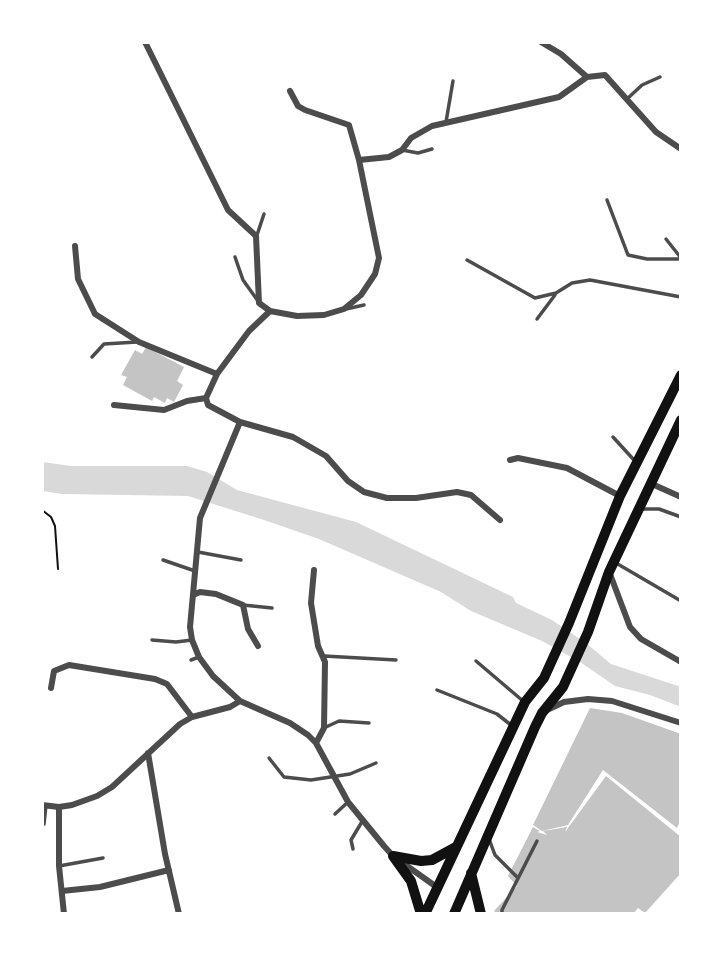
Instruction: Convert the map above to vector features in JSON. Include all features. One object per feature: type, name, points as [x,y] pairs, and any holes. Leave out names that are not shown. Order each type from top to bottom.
[{"type":"highway","points":[[423,914],[459,845],[525,702],[544,678],[620,496],[681,375]]},
{"type":"highway","points":[[453,913],[542,713],[563,687],[589,632],[612,567],[681,420]]},
{"type":"highway","points":[[393,856],[421,861],[432,860],[459,845]]},
{"type":"highway","points":[[393,856],[411,881],[423,914]]},
{"type":"highway","points":[[471,870],[481,914]]},
{"type":"street","points":[[145,42],[228,209],[257,236],[259,303],[270,311],[297,316],[324,315],[344,309],[361,295],[375,274],[379,260],[359,160],[349,125],[298,106],[290,91]]},
{"type":"street","points":[[541,42],[561,54],[587,77]]},
{"type":"street","points":[[359,160],[389,157],[402,150],[411,138],[432,126],[559,97],[587,77],[605,75],[656,132],[681,149]]},
{"type":"street","points":[[75,246],[78,279],[95,314],[139,342],[217,374]]},
{"type":"street","points":[[270,311],[248,331],[217,374],[206,398],[208,405],[240,422],[293,437],[326,456],[348,481],[364,492],[387,498],[416,498],[457,492],[471,495],[500,520]]},
{"type":"street","points":[[114,405],[164,410],[187,401],[206,398]]},
{"type":"street","points":[[240,422],[200,518],[190,627],[199,657],[213,676],[240,701],[290,723],[316,743],[348,802],[393,856],[438,888]]},
{"type":"street","points":[[510,460],[518,458],[567,468],[620,496]]},
{"type":"street","points":[[652,484],[681,497]]},
{"type":"street","points":[[612,567],[630,627],[641,639],[681,662]]},
{"type":"street","points":[[314,570],[311,604],[317,646],[324,656],[324,729],[316,743]]},
{"type":"street","points":[[193,595],[200,592],[216,594],[243,606],[248,629],[258,646]]},
{"type":"street","points":[[51,688],[54,671],[69,665],[155,679],[167,684],[192,718]]},
{"type":"street","points":[[542,713],[564,702],[587,699],[612,701],[681,723]]},
{"type":"street","points":[[44,805],[59,807],[85,801],[113,787],[180,724],[240,701]]},
{"type":"street","points":[[148,753],[178,914]]},
{"type":"street","points":[[59,807],[59,866],[64,914]]},
{"type":"street","points":[[62,891],[100,887],[169,870]]},
{"type":"lane","points":[[625,100],[642,85],[660,77]]},
{"type":"lane","points":[[445,124],[453,81]]},
{"type":"lane","points":[[402,150],[418,153],[432,149]]},
{"type":"lane","points":[[607,200],[628,255],[647,259],[681,258]]},
{"type":"lane","points":[[257,236],[264,214]]},
{"type":"lane","points":[[666,239],[681,258]]},
{"type":"lane","points":[[235,257],[243,280],[259,303]]},
{"type":"lane","points":[[467,260],[535,298],[556,293],[572,283],[590,280],[681,296]]},
{"type":"lane","points":[[537,319],[556,293]]},
{"type":"lane","points":[[344,309],[364,305]]},
{"type":"lane","points":[[92,357],[104,344],[139,342]]},
{"type":"lane","points":[[613,437],[638,464]]},
{"type":"lane","points":[[640,509],[659,509],[681,517]]},
{"type":"lane","points":[[196,552],[241,560]]},
{"type":"lane","points":[[163,560],[195,571]]},
{"type":"lane","points":[[612,567],[681,601]]},
{"type":"lane","points":[[243,606],[272,608]]},
{"type":"lane","points":[[152,640],[192,640]]},
{"type":"lane","points":[[324,656],[396,660]]},
{"type":"lane","points":[[191,660],[199,657]]},
{"type":"lane","points":[[476,661],[525,702]]},
{"type":"lane","points":[[437,690],[497,714],[513,727]]},
{"type":"lane","points":[[324,729],[339,721],[369,723]]},
{"type":"lane","points":[[269,758],[284,777],[312,780],[349,774],[376,763]]},
{"type":"lane","points":[[335,814],[348,802]]},
{"type":"lane","points":[[44,805],[44,824]]},
{"type":"lane","points":[[353,849],[351,840],[363,820]]},
{"type":"lane","points":[[486,834],[495,855],[518,878]]},
{"type":"lane","points":[[502,914],[537,841]]},
{"type":"lane","points":[[59,866],[103,859]]},
{"type":"path","points":[[42,510],[51,517],[55,526],[58,569]]},
{"type":"shaded area","points":[[42,462],[71,466],[187,466],[207,472],[237,490],[356,522],[513,597],[516,603],[552,620],[611,664],[681,687],[681,707],[615,686],[542,641],[471,611],[441,592],[319,539],[188,496],[63,494],[42,491]]},
{"type":"building","points":[[146,347],[184,367],[177,381],[183,385],[174,402],[167,398],[165,403],[154,397],[152,401],[123,385],[127,377],[121,375],[135,350],[142,354]]},
{"type":"building","points":[[590,708],[622,713],[681,734],[681,819],[677,828],[603,770],[568,825],[542,831],[533,825]]},
{"type":"building","points":[[606,776],[681,837],[681,873],[645,913],[638,908],[633,914],[497,914],[494,911],[517,886],[508,876],[533,827],[540,831],[537,832],[547,835],[543,831],[567,827],[565,832]]}]
